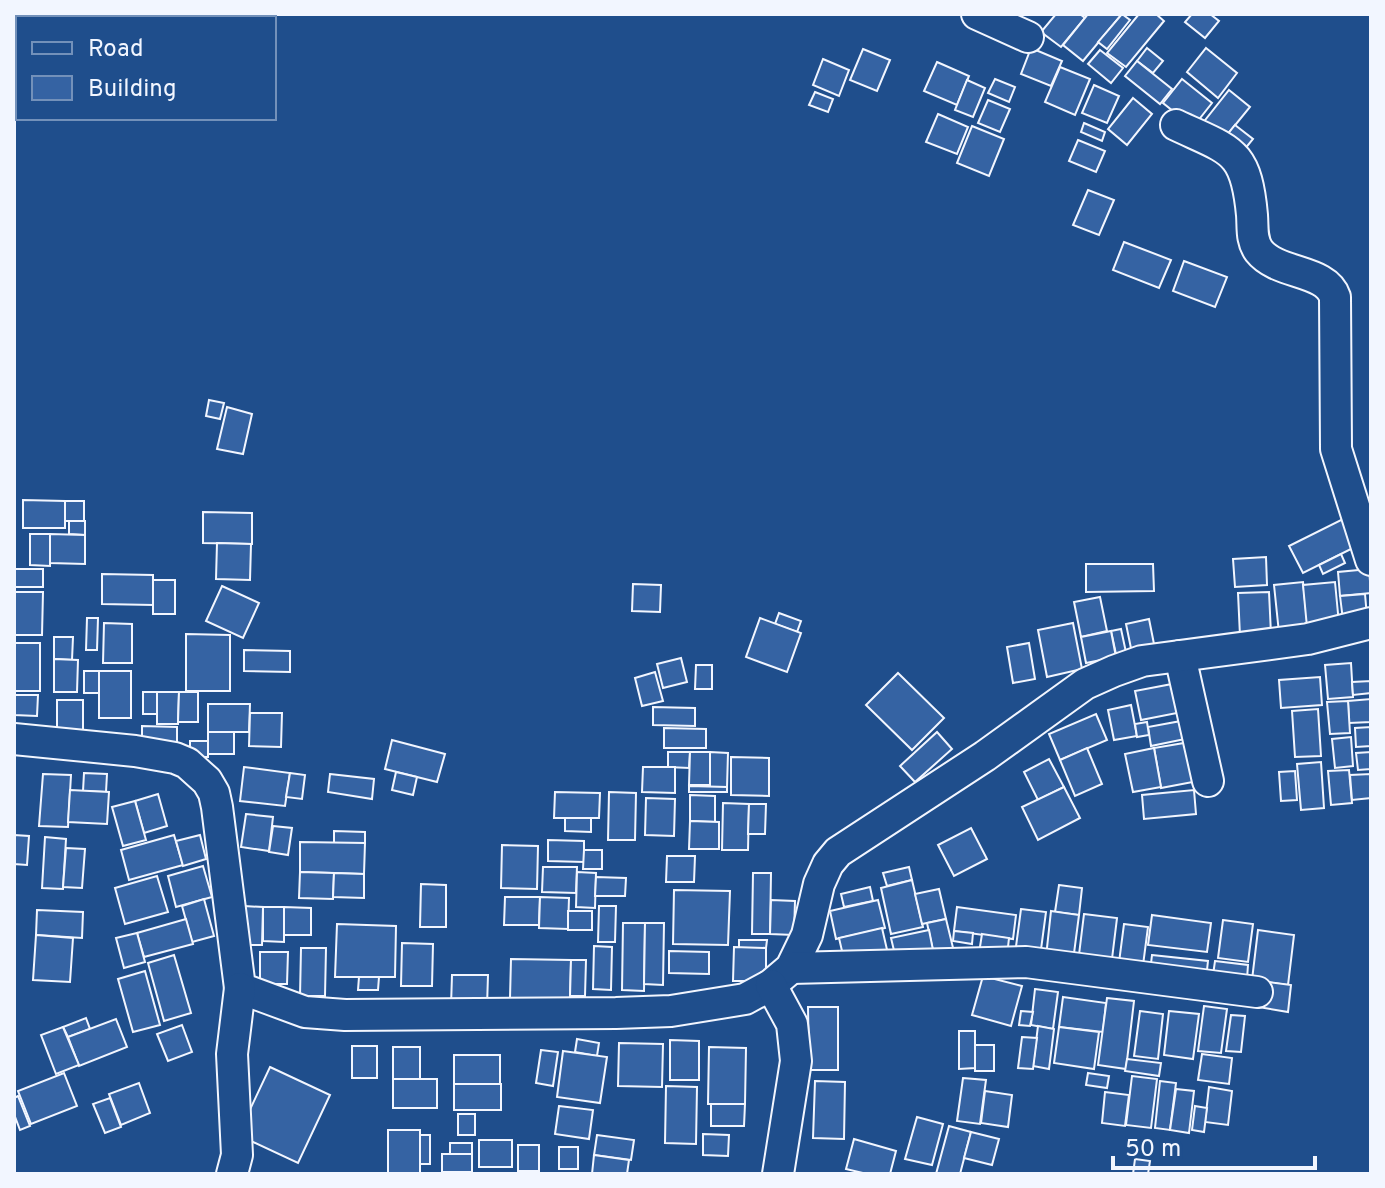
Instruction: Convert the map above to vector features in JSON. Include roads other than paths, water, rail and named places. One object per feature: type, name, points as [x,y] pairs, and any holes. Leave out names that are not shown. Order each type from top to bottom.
[{"type":"street","points":[[977,14],[1028,37]]},
{"type":"street","points":[[1176,125],[1235,155],[1247,182],[1253,237],[1262,255],[1274,263],[1324,282],[1333,290],[1336,449],[1371,560]]},
{"type":"street","points":[[240,988],[305,1012],[361,1015],[671,1011],[745,999],[781,977],[807,935],[819,884],[828,864],[838,852],[985,756],[1085,684],[1142,661],[1308,639],[1371,623]]},
{"type":"street","points":[[1180,656],[1208,781]]},
{"type":"street","points":[[14,739],[157,754],[187,763],[207,781],[214,793],[240,988],[232,1054],[237,1155],[232,1174]]},
{"type":"street","points":[[781,977],[1026,962],[1257,992]]},
{"type":"street","points":[[778,1174],[796,1061],[796,1039],[781,977]]}]
